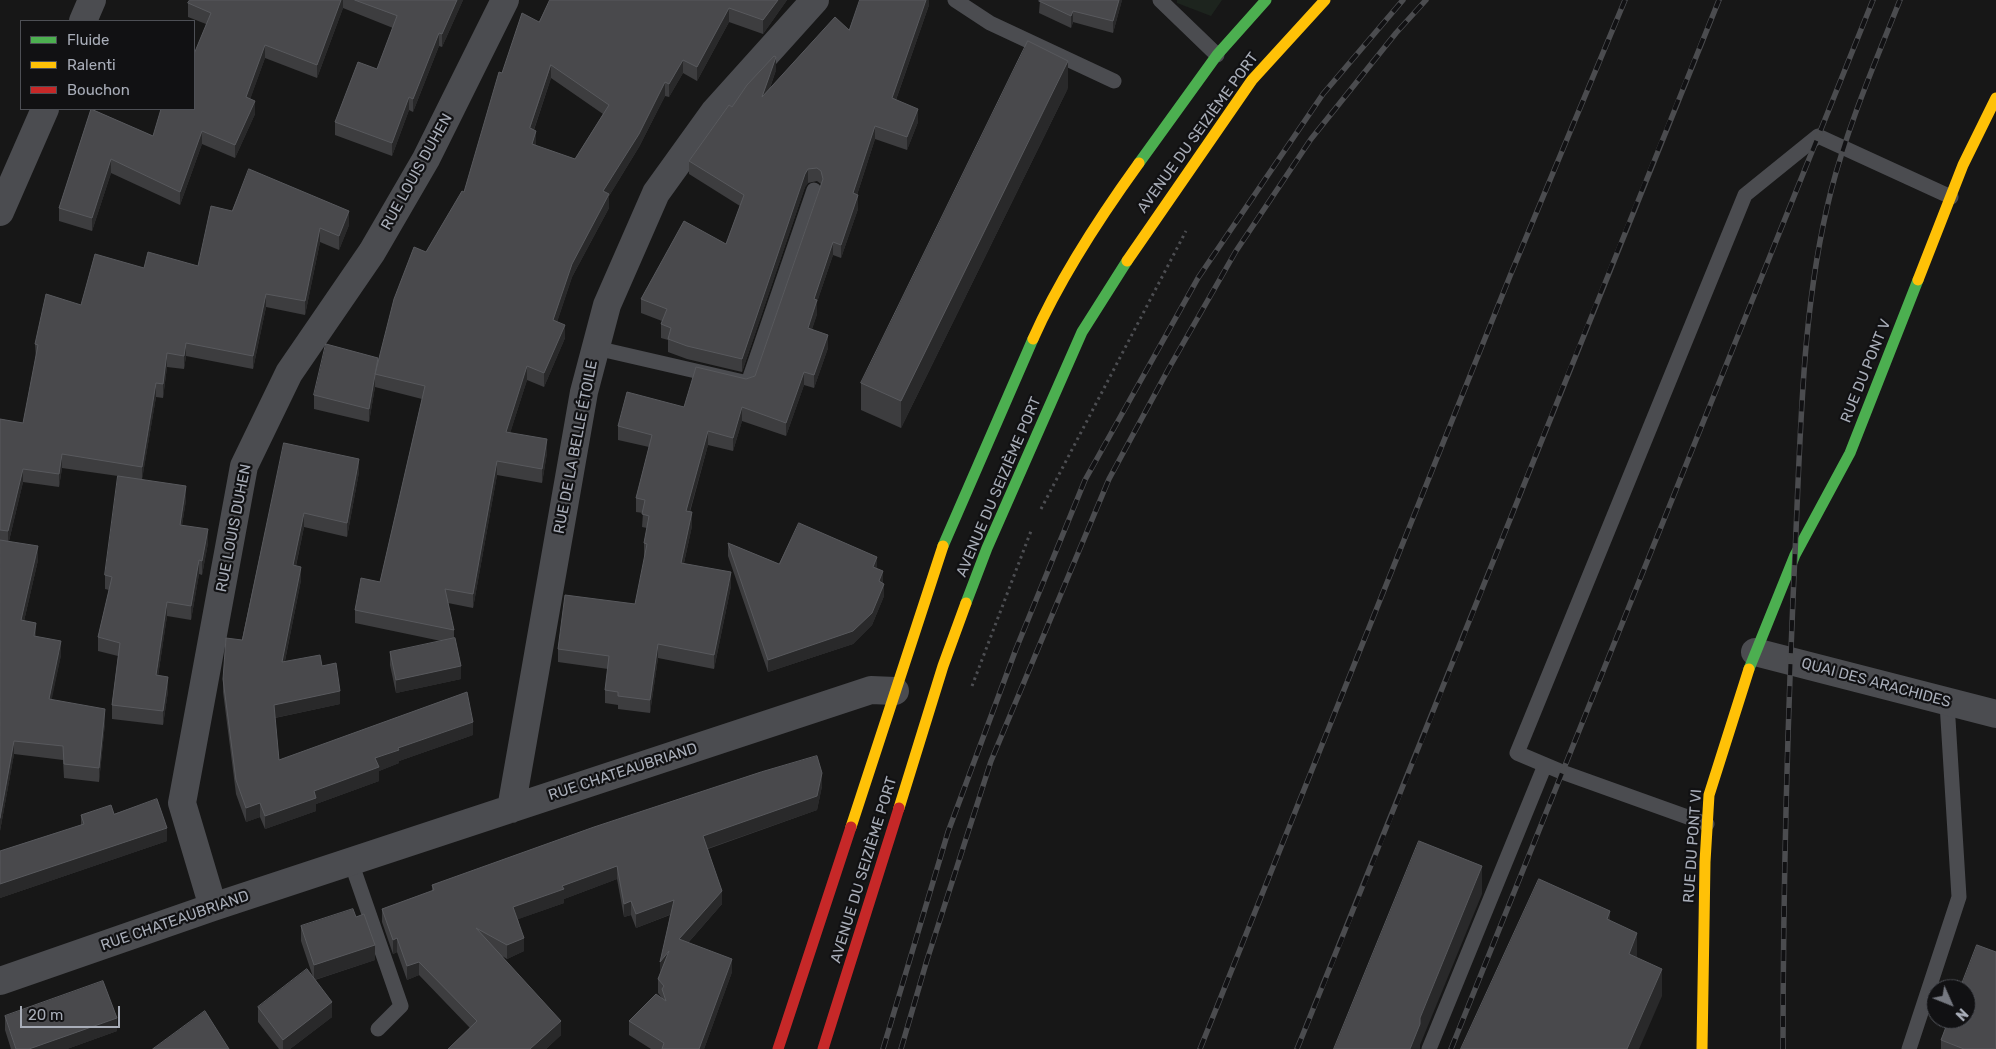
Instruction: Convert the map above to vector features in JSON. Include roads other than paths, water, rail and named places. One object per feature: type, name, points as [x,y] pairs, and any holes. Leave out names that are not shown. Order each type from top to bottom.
[{"type":"main road","name":"AVENUE DU SEIZIÈME PORT","points":[[778,1049],[944,544],[1044,314],[1112,201],[1217,55],[1266,0]]},
{"type":"main road","name":"AVENUE DU SEIZIÈME PORT","points":[[823,1049],[943,666],[987,548],[1082,332],[1145,232],[1252,80],[1324,0]]},
{"type":"main road","name":"RUE DU PONT V","points":[[1755,652],[1795,555],[1850,453],[1963,165],[1996,98]]},
{"type":"main road","name":"RUE DU PONT VI","points":[[1702,1049],[1709,795],[1755,652]]},
{"type":"street","points":[[83,20],[92,0]]},
{"type":"street","name":"RUE LOUIS DUHEN","points":[[213,907],[182,803],[244,466],[289,373],[372,252],[426,159],[505,0]]},
{"type":"street","name":"RUE DE LA BELLE ÉTOILE","points":[[511,809],[584,392],[607,305],[656,193],[715,111],[815,0]]},
{"type":"street","points":[[0,212],[45,110]]},
{"type":"street","name":"QUAI DES ARACHIDES","points":[[1755,652],[1947,703],[1996,714]]},
{"type":"street","name":"RUE CHATEAUBRIAND","points":[[0,981],[213,907],[871,690],[895,691]]},
{"type":"lane","points":[[955,0],[990,22],[1114,80]]},
{"type":"lane","points":[[1160,0],[1217,55]]},
{"type":"lane","points":[[1707,824],[1545,766],[1517,753],[1746,195],[1818,136],[1951,197]]},
{"type":"lane","points":[[596,348],[748,383],[814,190]]},
{"type":"lane","points":[[1909,1049],[1959,898],[1947,703]]},
{"type":"lane","points":[[1429,1049],[1545,766]]},
{"type":"lane","points":[[351,862],[401,1006],[378,1029]]},
{"type":"railway","points":[[883,1049],[948,832],[1016,649],[1085,480],[1198,278],[1323,94],[1403,0]]},
{"type":"railway","points":[[901,1049],[927,960],[991,761],[1109,479],[1169,368],[1236,251],[1311,139],[1396,33],[1426,0]]},
{"type":"railway","points":[[1200,1049],[1510,276],[1625,0]]},
{"type":"railway","points":[[1297,1049],[1719,0]]},
{"type":"railway","points":[[1451,1049],[1873,0]]},
{"type":"railway","points":[[1783,1049],[1785,854],[1791,660],[1802,403],[1809,317],[1822,233],[1838,166],[1862,94],[1900,0]]}]
